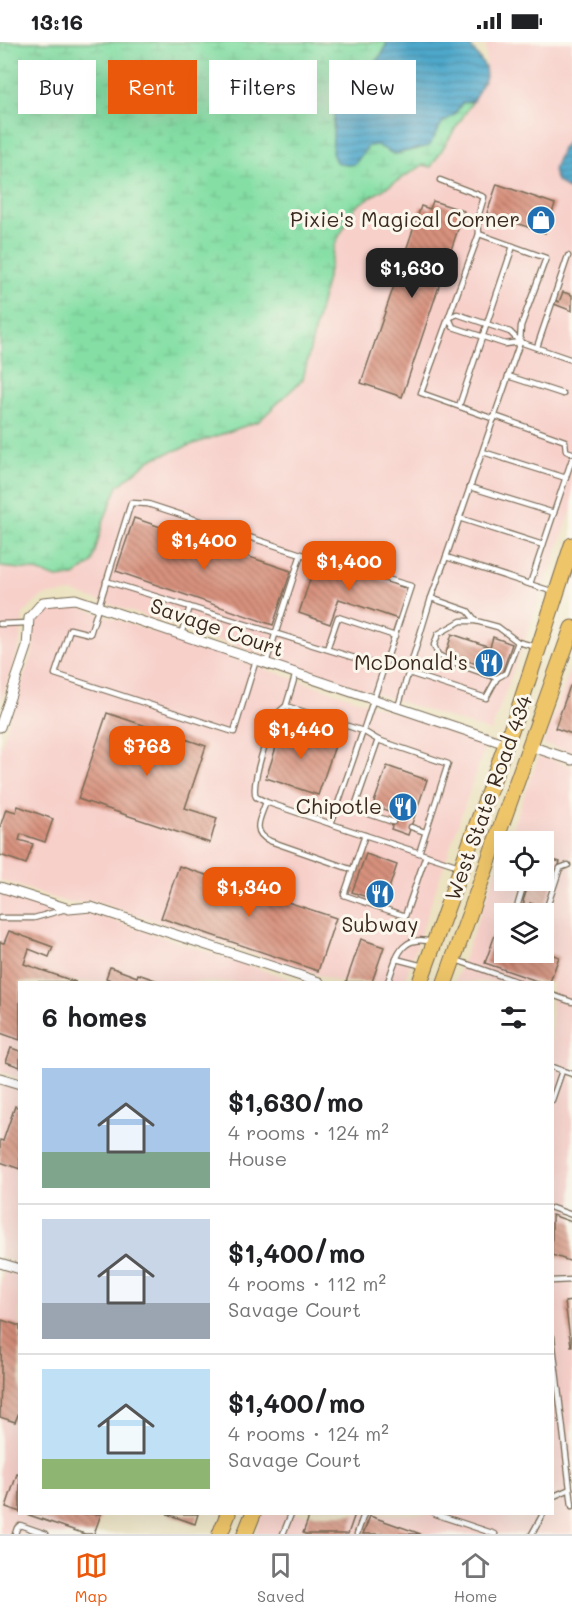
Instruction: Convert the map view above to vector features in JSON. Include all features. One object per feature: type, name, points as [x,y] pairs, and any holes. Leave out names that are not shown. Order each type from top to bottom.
[{"type":"main road","points":[[557,592],[572,545]]},
{"type":"main road","name":"West State Road 434","points":[[420,981],[519,708],[557,592]]},
{"type":"main road","name":"West State Road 434","points":[[445,981],[572,628]]},
{"type":"main road","points":[[519,708],[522,730],[530,747]]},
{"type":"main road","points":[[506,744],[514,757],[518,780]]},
{"type":"main road","points":[[220,1534],[228,1515]]},
{"type":"main road","points":[[245,1534],[253,1515]]},
{"type":"street","name":"Savage Court","points":[[28,622],[28,618],[43,602],[75,599],[506,744]]},
{"type":"street","points":[[0,727],[27,647],[28,622]]},
{"type":"street","points":[[530,747],[572,760]]},
{"type":"street","points":[[0,887],[69,909],[92,907],[316,981]]},
{"type":"street","points":[[0,1078],[18,1083]]},
{"type":"street","points":[[0,1263],[18,1268]]},
{"type":"lane","points":[[440,180],[484,197],[478,217],[479,234],[421,393],[565,441],[566,451],[572,453]]},
{"type":"lane","points":[[398,707],[431,598],[495,417],[520,342],[521,326],[546,258],[479,234]]},
{"type":"lane","points":[[459,406],[513,246]]},
{"type":"lane","points":[[537,347],[568,256]]},
{"type":"lane","points":[[449,318],[457,314],[510,332],[520,342]]},
{"type":"lane","points":[[449,318],[453,327],[506,344],[520,342],[572,360]]},
{"type":"lane","points":[[508,376],[563,394]]},
{"type":"lane","points":[[483,452],[566,478]]},
{"type":"lane","points":[[530,584],[572,459]]},
{"type":"lane","points":[[470,487],[554,513]]},
{"type":"lane","points":[[301,554],[275,633],[261,661],[234,732],[55,674],[70,629],[90,634],[130,503],[148,504],[301,554],[411,586],[331,824]]},
{"type":"lane","points":[[459,518],[543,545]]},
{"type":"lane","points":[[446,556],[557,592]]},
{"type":"lane","points":[[106,581],[384,668]]},
{"type":"lane","points":[[431,598],[468,611],[477,621]]},
{"type":"lane","points":[[181,634],[190,607]]},
{"type":"lane","points":[[327,650],[338,617],[395,636]]},
{"type":"lane","points":[[497,678],[456,664],[438,655],[434,645],[438,634],[461,621],[477,621],[498,627],[518,642],[539,648]]},
{"type":"lane","points":[[0,624],[28,622]]},
{"type":"lane","points":[[409,673],[486,698],[497,678],[506,673],[518,642]]},
{"type":"lane","points":[[296,673],[286,706],[276,715],[255,779],[254,794],[256,797],[462,867]]},
{"type":"lane","points":[[286,706],[363,731],[378,740],[448,764],[419,852]]},
{"type":"lane","points":[[378,740],[354,809],[393,822]]},
{"type":"lane","points":[[266,802],[258,828],[260,836],[353,870]]},
{"type":"lane","points":[[411,827],[426,832]]},
{"type":"lane","points":[[365,835],[344,895],[405,916],[426,855]]},
{"type":"lane","points":[[549,903],[561,868],[568,864]]},
{"type":"lane","points":[[0,918],[34,918],[69,909]]},
{"type":"lane","points":[[388,981],[400,950],[411,942],[423,940],[435,943]]},
{"type":"lane","points":[[396,959],[426,967]]},
{"type":"lane","points":[[453,959],[515,981]]},
{"type":"lane","points":[[554,996],[572,1002]]},
{"type":"lane","points":[[554,1068],[572,1074]]},
{"type":"lane","points":[[554,1093],[562,1071]]},
{"type":"lane","points":[[554,1209],[572,1215]]},
{"type":"lane","points":[[554,1281],[572,1280]]},
{"type":"lane","points":[[554,1350],[569,1447],[572,1506]]},
{"type":"lane","points":[[554,1496],[570,1489]]},
{"type":"lane","points":[[283,1534],[291,1515]]},
{"type":"lane","points":[[357,1534],[364,1515]]},
{"type":"lane","points":[[438,1515],[495,1534]]},
{"type":"lane","points":[[532,1534],[542,1515]]},
{"type":"lane","points":[[15,1534],[20,1525],[46,1534]]},
{"type":"shaded area","points":[[486,42],[572,42],[572,136],[562,149],[557,181],[572,193],[572,510],[491,732],[73,592],[42,596],[23,614],[20,645],[0,704],[0,567],[33,570],[57,578],[103,521],[118,486],[151,459],[259,421],[303,379],[335,244],[356,206],[423,165],[431,167],[486,77]]},
{"type":"shaded area","points":[[74,605],[486,743],[404,981],[336,981],[94,901],[69,903],[0,880],[0,748],[33,649],[35,621],[47,608]]},
{"type":"shaded area","points":[[572,663],[572,753],[543,744]]},
{"type":"shaded area","points":[[539,756],[572,766],[572,1534],[255,1534],[262,1515],[554,1515],[554,981],[455,981],[494,877],[494,891],[554,891],[554,831],[511,831]]},
{"type":"shaded area","points":[[0,893],[63,913],[63,916],[73,917],[91,913],[296,981],[18,981],[18,1078],[0,1072]]},
{"type":"shaded area","points":[[0,1085],[18,1090],[18,1263],[0,1256]]},
{"type":"shaded area","points":[[4,1271],[18,1276],[18,1515],[102,1515],[95,1534],[0,1534],[0,1283]]},
{"type":"green space","points":[[0,42],[387,42],[383,53],[377,60],[329,60],[329,114],[338,114],[333,122],[333,144],[361,154],[368,146],[377,145],[394,154],[418,149],[434,138],[442,123],[454,115],[462,103],[473,101],[431,167],[423,165],[356,206],[335,244],[303,379],[259,421],[151,459],[118,486],[103,522],[92,563],[74,576],[57,578],[33,570],[0,567]]},
{"type":"water","points":[[387,42],[468,42],[485,67],[486,77],[473,101],[462,103],[454,115],[442,123],[429,146],[394,154],[377,145],[368,146],[355,164],[347,165],[336,162],[332,153],[334,114],[416,114],[416,60],[377,60],[383,53]]},
{"type":"water","points":[[572,136],[572,193],[557,181],[553,171],[562,149]]},
{"type":"building","points":[[497,184],[555,204],[545,233],[487,213]]},
{"type":"building","points":[[433,201],[464,211],[402,397],[361,383],[421,206],[430,209]]},
{"type":"building","points":[[563,292],[572,295],[572,311],[554,304],[555,300],[559,302]]},
{"type":"building","points":[[134,518],[291,571],[273,625],[116,571]]},
{"type":"building","points":[[317,558],[408,589],[398,619],[339,599],[330,624],[299,613]]},
{"type":"building","name":"McDonald's","points":[[452,634],[490,647],[493,637],[512,644],[502,673],[446,653]]},
{"type":"building","points":[[570,686],[572,686],[572,734],[555,728]]},
{"type":"building","points":[[107,713],[206,746],[185,808],[217,818],[210,843],[78,799]]},
{"type":"building","points":[[283,726],[336,743],[318,795],[266,778]]},
{"type":"building","points":[[387,766],[427,780],[408,835],[391,829],[396,814],[373,805]]},
{"type":"building","points":[[18,806],[53,819],[45,842],[21,834],[19,840],[33,844],[26,864],[0,855],[0,827],[6,809],[16,812]]},
{"type":"building","points":[[366,854],[397,865],[384,903],[352,892]]},
{"type":"building","points":[[554,860],[560,862],[554,879]]},
{"type":"building","points":[[179,866],[336,918],[318,971],[161,918]]},
{"type":"building","points":[[526,891],[550,891],[546,903],[524,903]]},
{"type":"building","points":[[9,931],[53,947],[49,957],[29,949],[24,964],[73,981],[18,981],[18,1039],[0,1033],[0,942],[4,943]]},
{"type":"building","points":[[494,938],[494,963],[554,963],[554,955],[559,957],[550,981],[537,981],[485,963]]},
{"type":"building","points":[[361,939],[384,947],[372,981],[346,981]]},
{"type":"building","points":[[110,967],[137,977],[138,974],[158,981],[113,981],[106,978]]},
{"type":"building","points":[[11,1048],[18,1050],[18,1066],[6,1062]]},
{"type":"building","points":[[15,1106],[18,1107],[18,1168],[0,1162],[0,1140],[3,1141]]},
{"type":"building","points":[[554,1216],[572,1222],[572,1262],[554,1256]]},
{"type":"building","points":[[572,1301],[572,1346],[571,1346],[565,1302]]},
{"type":"building","points":[[2,1320],[18,1325],[18,1415],[15,1422],[0,1417]]},
{"type":"building","points":[[17,1474],[18,1474],[18,1511],[6,1507]]},
{"type":"building","points":[[29,1515],[101,1515],[94,1534],[85,1534]]},
{"type":"building","points":[[170,1515],[198,1515],[195,1524]]},
{"type":"building","points":[[310,1515],[355,1515],[348,1534],[303,1533]]},
{"type":"building","points":[[370,1516],[421,1534],[363,1534]]},
{"type":"place","name":"Pixie's Magical Corner","points":[[541,220]]},
{"type":"place","name":"McDonald's","points":[[489,663]]},
{"type":"place","name":"Chipotle","points":[[403,807]]},
{"type":"place","name":"Subway","points":[[380,894]]}]
